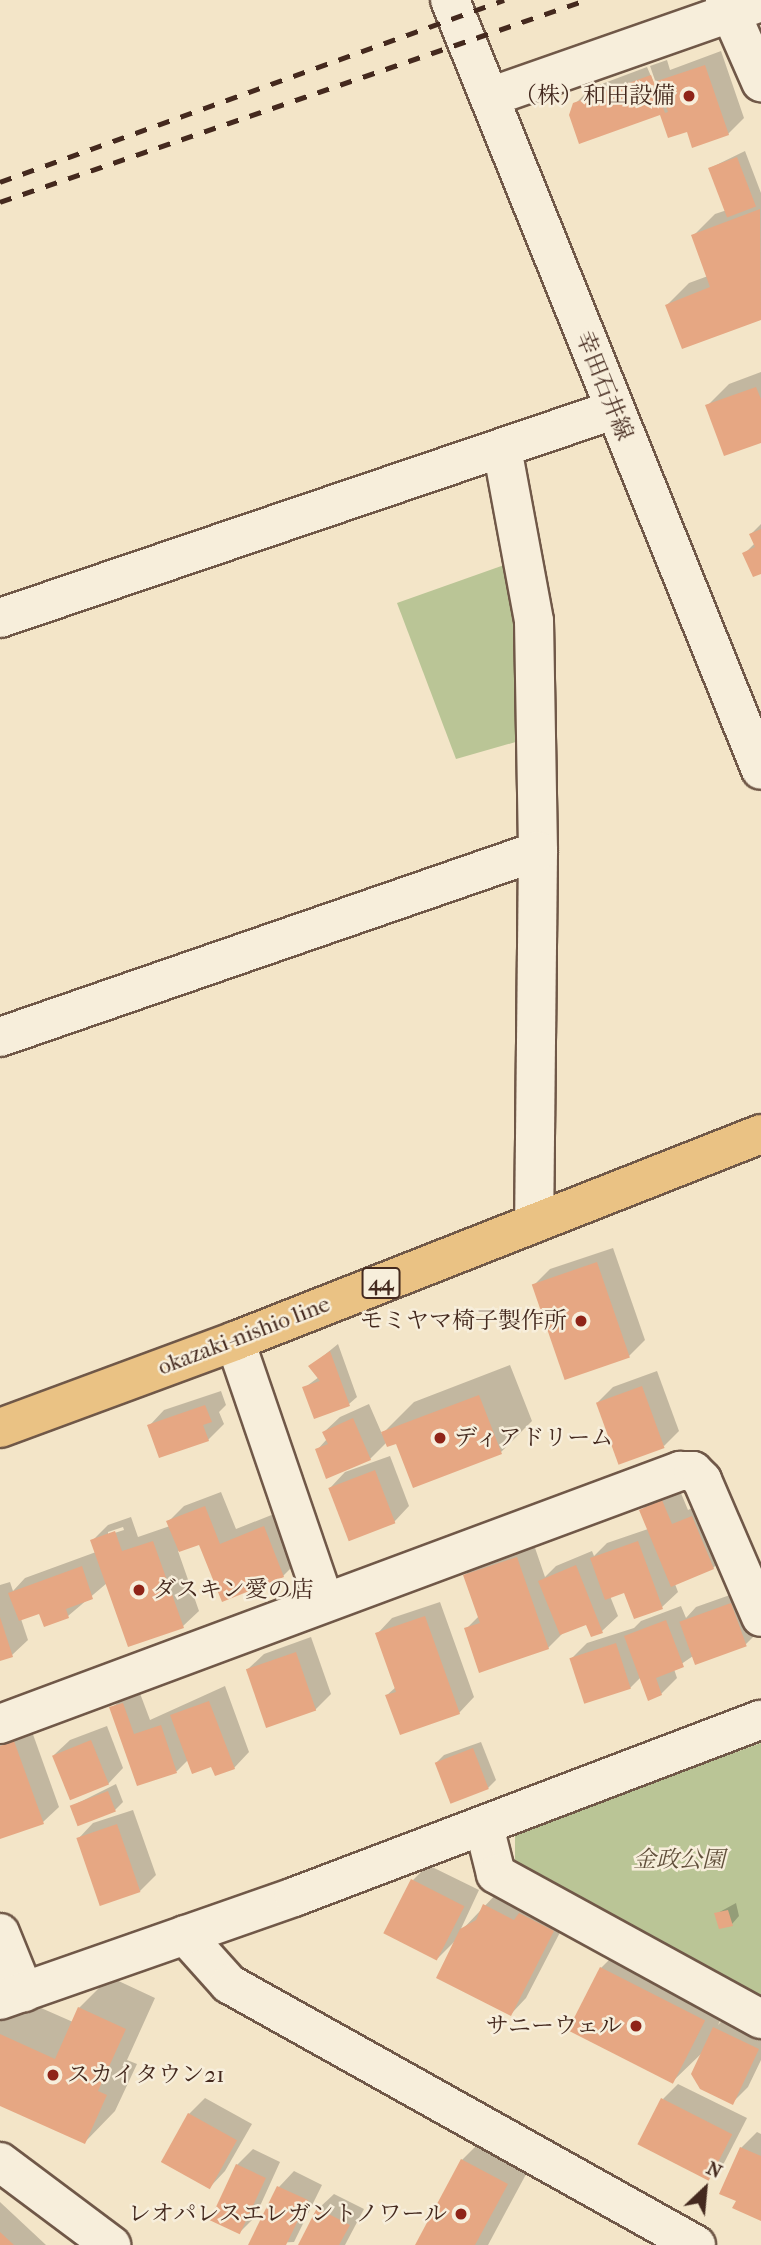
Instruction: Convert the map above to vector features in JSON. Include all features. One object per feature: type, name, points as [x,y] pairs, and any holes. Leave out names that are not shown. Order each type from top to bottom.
[{"type":"main road","name":"okazaki-nishio line","points":[[0,1428],[235,1341],[761,1134]]},
{"type":"street","name":"幸田石井線","points":[[452,0],[613,410],[761,771]]},
{"type":"street","points":[[489,97],[739,5],[761,82]]},
{"type":"street","points":[[0,618],[613,410]]},
{"type":"street","points":[[502,448],[534,621],[538,851],[534,1223]]},
{"type":"street","points":[[0,1037],[538,851]]},
{"type":"street","points":[[235,1341],[324,1601]]},
{"type":"street","points":[[0,1724],[324,1601],[680,1471],[693,1471],[702,1479],[761,1617]]},
{"type":"street","points":[[0,1933],[12,1996],[484,1826],[761,1720]]},
{"type":"street","points":[[484,1826],[496,1874],[761,2019]]},
{"type":"street","points":[[185,1935],[229,1984],[696,2245]]},
{"type":"street","points":[[0,2162],[111,2245]]},
{"type":"green space","points":[[507,564],[520,628],[519,741],[456,759],[397,603]]},
{"type":"green space","name":"金政公園","points":[[761,1743],[761,1999],[515,1863],[515,1832]]},
{"type":"building","points":[[705,65],[729,135],[692,148],[687,132],[668,138],[660,115],[579,144],[569,115],[573,103],[651,75],[665,113],[668,112],[657,81]]},
{"type":"building","points":[[737,157],[756,206],[727,218],[708,168]]},
{"type":"building","points":[[760,209],[761,320],[682,349],[665,305],[710,287],[691,235]]},
{"type":"building","points":[[756,387],[761,399],[761,443],[724,456],[705,405]]},
{"type":"building","points":[[761,529],[761,574],[753,577],[742,553],[755,547],[749,534]]},
{"type":"building","name":"モミヤマ椅子製作所","points":[[597,1262],[630,1357],[565,1380],[532,1284]]},
{"type":"building","points":[[330,1351],[350,1406],[314,1419],[302,1387],[320,1381],[308,1366]]},
{"type":"building","points":[[642,1386],[665,1448],[619,1465],[596,1403]]},
{"type":"building","name":"ディアドリーム","points":[[479,1395],[502,1454],[413,1488],[396,1444],[387,1447],[381,1432]]},
{"type":"building","points":[[205,1405],[212,1422],[203,1425],[209,1441],[159,1458],[147,1425]]},
{"type":"building","points":[[353,1418],[371,1460],[326,1479],[315,1449],[328,1444],[322,1432]]},
{"type":"building","points":[[375,1470],[395,1523],[349,1541],[328,1488]]},
{"type":"building","points":[[662,1500],[672,1524],[692,1516],[714,1569],[671,1587],[639,1510]]},
{"type":"building","points":[[205,1506],[220,1544],[264,1526],[284,1577],[222,1602],[199,1545],[179,1552],[166,1521]]},
{"type":"building","name":"ダスキン愛の店","points":[[115,1531],[122,1551],[153,1541],[184,1628],[128,1647],[90,1540]]},
{"type":"building","points":[[638,1541],[663,1609],[634,1619],[624,1593],[605,1600],[590,1558]]},
{"type":"building","points":[[517,1557],[549,1649],[479,1673],[464,1628],[480,1623],[463,1575]]},
{"type":"building","points":[[576,1565],[603,1633],[591,1637],[586,1625],[560,1635],[538,1581]]},
{"type":"building","points":[[82,1566],[93,1599],[66,1609],[69,1618],[44,1627],[39,1614],[19,1621],[8,1593]]},
{"type":"building","points":[[731,1603],[747,1646],[695,1665],[679,1622]]},
{"type":"building","points":[[425,1616],[460,1714],[400,1735],[385,1695],[396,1692],[375,1633]]},
{"type":"building","points":[[0,1617],[13,1657],[0,1661]]},
{"type":"building","points":[[666,1620],[684,1667],[656,1678],[662,1695],[648,1701],[624,1636]]},
{"type":"building","points":[[616,1643],[631,1689],[584,1704],[569,1658]]},
{"type":"building","points":[[296,1652],[316,1711],[266,1728],[246,1669]]},
{"type":"building","points":[[209,1701],[235,1769],[215,1776],[211,1767],[192,1774],[170,1715]]},
{"type":"building","points":[[123,1703],[134,1734],[161,1725],[177,1773],[137,1786],[109,1707]]},
{"type":"building","points":[[91,1740],[109,1785],[70,1800],[52,1756]]},
{"type":"building","points":[[14,1741],[44,1824],[0,1839],[0,1746]]},
{"type":"building","points":[[473,1748],[489,1789],[450,1804],[435,1763]]},
{"type":"building","points":[[108,1791],[116,1812],[78,1826],[70,1806]]},
{"type":"building","points":[[117,1824],[140,1892],[100,1906],[76,1838]]},
{"type":"building","points":[[411,1879],[464,1906],[437,1961],[383,1933]]},
{"type":"building","points":[[483,1904],[514,1920],[519,1913],[554,1931],[511,2016],[436,1978],[460,1929],[476,1920]]},
{"type":"building","points":[[728,1910],[733,1926],[719,1929],[714,1913]]},
{"type":"building","name":"サニーウェル","points":[[600,1967],[705,2021],[673,2084],[568,2030]]},
{"type":"building","name":"スカイタウン21","points":[[78,2007],[126,2029],[98,2091],[107,2095],[85,2144],[0,2106],[0,2034],[55,2059]]},
{"type":"building","points":[[713,2027],[759,2049],[733,2105],[700,2089],[691,2074]]},
{"type":"building","points":[[661,2098],[732,2134],[709,2181],[637,2144]]},
{"type":"building","points":[[188,2113],[237,2140],[210,2189],[161,2162]]},
{"type":"building","points":[[740,2147],[761,2156],[761,2221],[732,2208],[736,2201],[719,2194]]},
{"type":"building","name":"レオパレスエレガントノワール","points":[[461,2159],[508,2184],[475,2245],[415,2245]]},
{"type":"building","points":[[236,2164],[266,2178],[240,2234],[210,2220]]},
{"type":"building","points":[[277,2186],[308,2200],[286,2245],[248,2245]]},
{"type":"building","points":[[317,2208],[350,2225],[339,2245],[298,2245]]},
{"type":"building","points":[[0,2232],[14,2245],[0,2245]]},
{"type":"railway","points":[[0,182],[504,0]]},
{"type":"railway","points":[[0,202],[586,0]]},
{"type":"place","name":"（株）和田設備","points":[[689,96]]},
{"type":"place","name":"モミヤマ椅子製作所","points":[[581,1321]]},
{"type":"place","name":"ディアドリーム","points":[[440,1438]]},
{"type":"place","name":"ダスキン愛の店","points":[[139,1590]]},
{"type":"place","name":"サニーウェル","points":[[636,2026]]},
{"type":"place","name":"スカイタウン21","points":[[53,2075]]},
{"type":"place","name":"レオパレスエレガントノワール","points":[[461,2214]]}]
